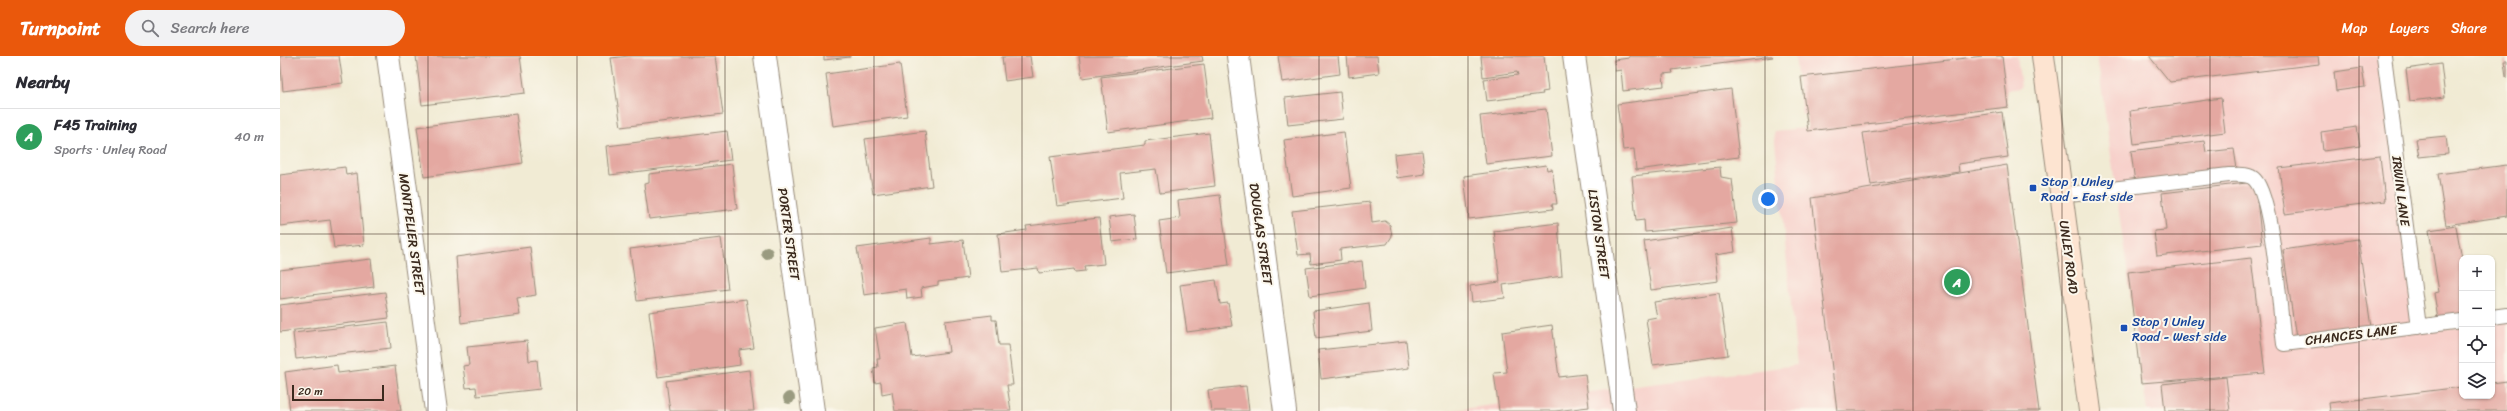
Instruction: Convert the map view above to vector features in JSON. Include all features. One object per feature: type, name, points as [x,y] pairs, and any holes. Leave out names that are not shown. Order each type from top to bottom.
[{"type":"main road","name":"UNLEY ROAD","points":[[2043,56],[2090,411]]},
{"type":"street","name":"MONTPELIER STREET","points":[[388,56],[436,411]]},
{"type":"street","name":"PORTER STREET","points":[[765,56],[813,411]]},
{"type":"street","name":"DOUGLAS STREET","points":[[1238,56],[1285,411]]},
{"type":"street","name":"LISTON STREET","points":[[1574,56],[1624,411]]},
{"type":"lane","name":"IRWIN LANE","points":[[2384,56],[2419,327]]},
{"type":"lane","name":"CHANCES LANE","points":[[2061,195],[2229,174],[2244,174],[2254,178],[2262,189],[2268,212],[2284,344],[2459,321]]},
{"type":"lane","points":[[2495,317],[2507,316]]},
{"type":"shaded area","points":[[1795,56],[2017,56],[2021,88],[1802,115]]},
{"type":"shaded area","points":[[2097,56],[2381,56],[2416,332],[2459,327],[2459,399],[2495,399],[2495,323],[2507,321],[2507,411],[2147,411]]},
{"type":"shaded area","points":[[1998,111],[2038,411],[1447,411],[1797,365],[1774,131]]},
{"type":"building","points":[[280,56],[339,56],[343,83],[283,91]]},
{"type":"building","points":[[416,56],[520,56],[525,93],[422,105]]},
{"type":"building","points":[[629,56],[715,56],[723,114],[621,127],[611,58]]},
{"type":"building","points":[[824,56],[850,56],[850,57],[824,60]]},
{"type":"building","points":[[1030,56],[1033,77],[1005,81],[1002,57]]},
{"type":"building","points":[[1079,56],[1202,56],[1203,61],[1082,78]]},
{"type":"building","points":[[1278,56],[1338,56],[1340,74],[1282,82]]},
{"type":"building","points":[[1347,56],[1377,56],[1379,73],[1349,77]]},
{"type":"building","points":[[1481,56],[1544,56],[1548,91],[1542,92],[1543,94],[1487,101],[1484,79],[1518,75],[1517,72],[1483,77]]},
{"type":"building","points":[[1629,56],[1773,57],[1672,70],[1673,73],[1663,74],[1664,86],[1623,91],[1621,70],[1615,71],[1614,60],[1629,58]]},
{"type":"building","points":[[1983,56],[2002,56],[2008,107],[1808,131],[1801,77]]},
{"type":"building","points":[[2149,56],[2318,56],[2319,64],[2170,82]]},
{"type":"building","points":[[2504,61],[2507,61],[2507,77],[2506,77]]},
{"type":"building","points":[[900,64],[907,116],[833,126],[826,74]]},
{"type":"building","points":[[1204,64],[1211,118],[1108,132],[1101,77]]},
{"type":"building","points":[[2441,64],[2445,97],[2410,101],[2406,69]]},
{"type":"building","points":[[2362,68],[2365,87],[2336,91],[2334,72]]},
{"type":"building","points":[[1731,89],[1739,157],[1636,170],[1634,149],[1623,150],[1617,104]]},
{"type":"building","points":[[1340,92],[1343,119],[1288,125],[1285,98]]},
{"type":"building","points":[[2221,98],[2225,132],[2134,144],[2130,111]]},
{"type":"building","points":[[1546,109],[1552,156],[1486,164],[1480,116]]},
{"type":"building","points":[[2002,112],[2008,157],[1958,164],[1959,172],[1871,185],[1863,133]]},
{"type":"building","points":[[516,114],[523,163],[424,177],[417,127]]},
{"type":"building","points":[[2357,127],[2360,146],[2323,151],[2321,132]]},
{"type":"building","points":[[727,131],[731,160],[610,175],[607,146]]},
{"type":"building","points":[[925,131],[932,186],[873,194],[865,139]]},
{"type":"building","points":[[1344,132],[1351,188],[1292,196],[1284,140]]},
{"type":"building","points":[[1209,133],[1215,186],[1160,193],[1156,169],[1120,173],[1123,198],[1057,206],[1050,157],[1145,145],[1145,141]]},
{"type":"building","points":[[2446,136],[2448,154],[2419,157],[2416,139]]},
{"type":"building","points":[[2204,141],[2206,152],[2234,149],[2237,169],[2135,183],[2131,151]]},
{"type":"building","points":[[1422,151],[1425,174],[1397,178],[1394,154]]},
{"type":"building","points":[[2380,156],[2385,201],[2285,214],[2279,168]]},
{"type":"building","points":[[732,164],[737,209],[649,219],[644,184],[649,183],[649,174]]},
{"type":"building","points":[[1546,165],[1547,170],[1552,169],[1557,204],[1552,204],[1553,209],[1469,219],[1464,176]]},
{"type":"building","points":[[2007,165],[2039,411],[1837,411],[1812,198]]},
{"type":"building","points":[[2507,165],[2507,216],[2446,225],[2438,174]]},
{"type":"building","points":[[345,167],[346,175],[357,173],[364,245],[334,248],[330,220],[280,226],[280,175]]},
{"type":"building","points":[[1720,167],[1721,177],[1732,179],[1737,223],[1645,232],[1644,220],[1636,221],[1632,176]]},
{"type":"building","points":[[2255,182],[2262,244],[2157,256],[2154,231],[2166,230],[2162,193]]},
{"type":"building","points":[[1220,195],[1229,265],[1166,273],[1159,221],[1180,218],[1178,200]]},
{"type":"building","points":[[1370,202],[1372,223],[1385,221],[1390,225],[1392,236],[1387,244],[1340,249],[1341,260],[1311,264],[1310,254],[1298,255],[1292,211]]},
{"type":"building","points":[[1134,214],[1137,239],[1112,242],[1109,217]]},
{"type":"building","points":[[1099,218],[1104,264],[1084,266],[1085,271],[1075,272],[1074,269],[1039,273],[1038,268],[1002,272],[998,234],[1027,230],[1026,226]]},
{"type":"building","points":[[1558,223],[1562,276],[1503,285],[1505,298],[1472,302],[1470,286],[1500,282],[1494,231]]},
{"type":"building","points":[[2456,226],[2461,255],[2459,255],[2459,317],[2438,320],[2434,293],[2439,292],[2429,230]]},
{"type":"building","points":[[1732,228],[1735,252],[1715,255],[1718,281],[1651,290],[1644,241]]},
{"type":"building","points":[[721,238],[728,289],[637,301],[630,249]]},
{"type":"building","points":[[931,238],[931,244],[963,240],[968,278],[938,282],[938,285],[921,288],[922,297],[907,299],[906,289],[864,295],[857,248]]},
{"type":"building","points":[[2358,239],[2371,327],[2296,338],[2283,250]]},
{"type":"building","points":[[530,247],[536,295],[517,298],[520,315],[461,323],[456,257]]},
{"type":"building","points":[[2251,258],[2265,373],[2141,383],[2128,272]]},
{"type":"building","points":[[371,259],[374,287],[280,299],[280,270]]},
{"type":"building","points":[[1362,261],[1365,288],[1310,296],[1306,268]]},
{"type":"building","points":[[1216,280],[1220,304],[1228,303],[1232,326],[1187,332],[1180,285]]},
{"type":"building","points":[[385,292],[389,318],[280,332],[280,305]]},
{"type":"building","points":[[1719,293],[1728,355],[1653,365],[1646,319],[1657,317],[1654,302]]},
{"type":"building","points":[[746,299],[754,348],[739,350],[740,365],[658,377],[649,312]]},
{"type":"building","points":[[1369,303],[1372,331],[1316,338],[1313,311]]},
{"type":"building","points":[[992,315],[992,320],[996,320],[999,345],[1008,345],[1013,385],[1007,385],[1011,411],[895,411],[892,392],[882,394],[881,382],[875,383],[873,368],[878,367],[877,359],[880,359],[875,328],[907,323],[912,357],[949,352],[945,321]]},
{"type":"building","points":[[388,322],[391,348],[296,359],[293,333]]},
{"type":"building","points":[[1552,325],[1559,377],[1585,374],[1589,407],[1555,411],[1499,411],[1494,373],[1507,372],[1502,332]]},
{"type":"building","points":[[527,341],[529,361],[537,360],[540,389],[477,396],[476,387],[466,388],[463,366],[469,365],[467,347]]},
{"type":"building","points":[[1406,341],[1409,368],[1321,379],[1318,350]]},
{"type":"building","points":[[337,365],[338,373],[395,366],[401,411],[290,411],[285,372]]},
{"type":"building","points":[[749,370],[754,411],[670,411],[666,381]]},
{"type":"building","points":[[2226,377],[2230,411],[2165,411],[2162,384]]},
{"type":"building","points":[[2507,381],[2507,411],[2330,411],[2329,403],[2459,387],[2459,399],[2495,399],[2495,383]]},
{"type":"building","points":[[1246,386],[1249,411],[1211,411],[1208,390]]},
{"type":"place","name":"Stop 1 Unley Road - East side","points":[[2033,188]]},
{"type":"place","name":"F45 Training","points":[[1957,282]]},
{"type":"place","name":"Stop 1 Unley Road - West side","points":[[2124,328]]}]
